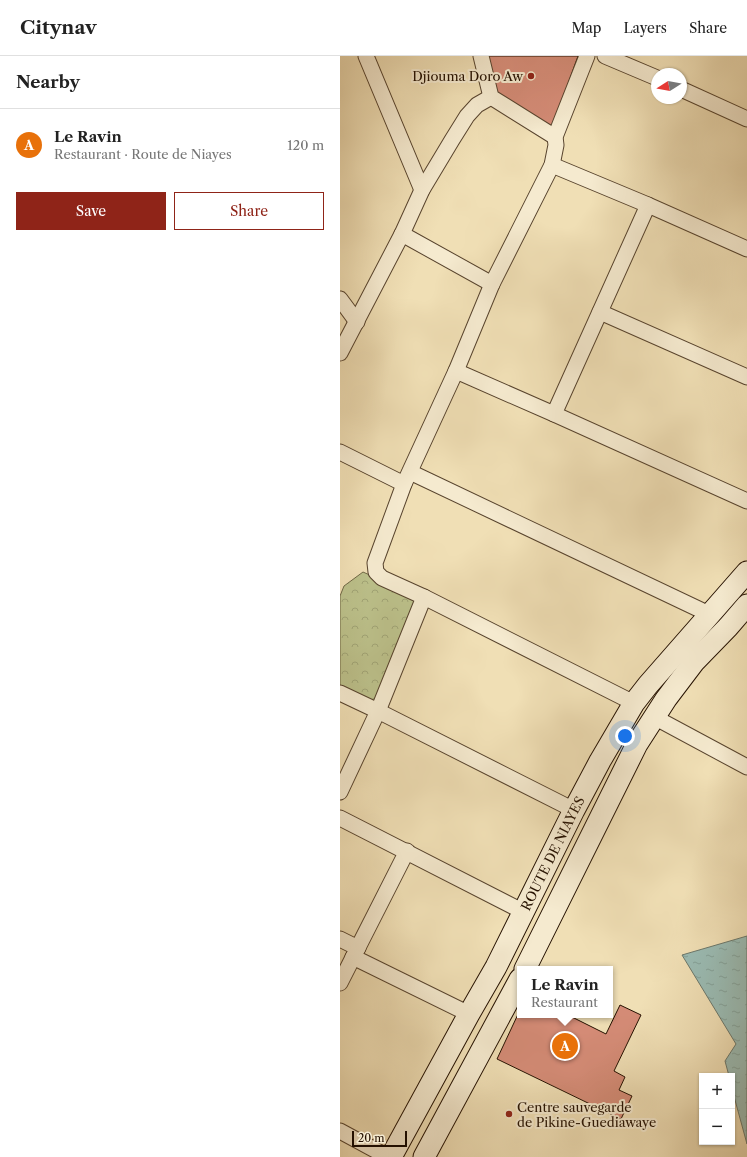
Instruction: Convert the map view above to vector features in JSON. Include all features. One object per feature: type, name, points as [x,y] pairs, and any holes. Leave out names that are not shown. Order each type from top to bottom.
[{"type":"main road","name":"ROUTE DE NIAYES","points":[[391,1157],[496,967],[574,810],[614,736],[634,703],[652,680],[747,572]]},
{"type":"main road","name":"ROUTE DE NIAYES","points":[[526,966],[637,744],[666,699],[694,662],[747,605]]},
{"type":"main road","points":[[424,1157],[517,985]]},
{"type":"street","points":[[366,56],[422,190]]},
{"type":"street","points":[[481,56],[491,97],[555,137]]},
{"type":"street","points":[[587,56],[555,137],[556,145],[552,165],[492,284],[456,371],[407,478],[375,563],[376,570],[382,578],[424,597],[634,703]]},
{"type":"street","points":[[605,56],[651,75]]},
{"type":"street","points":[[687,92],[747,119]]},
{"type":"street","points":[[340,353],[402,234],[422,190],[467,116],[477,105],[491,97]]},
{"type":"street","points":[[552,165],[648,205],[747,249]]},
{"type":"street","points":[[554,414],[648,205]]},
{"type":"street","points":[[402,234],[492,284]]},
{"type":"street","points":[[340,299],[357,322]]},
{"type":"street","points":[[600,312],[747,376]]},
{"type":"street","points":[[456,371],[747,500]]},
{"type":"street","points":[[340,452],[407,478],[709,614]]},
{"type":"street","points":[[340,792],[378,710],[424,597]]},
{"type":"street","points":[[340,693],[378,710],[574,810]]},
{"type":"street","points":[[654,717],[747,767]]},
{"type":"street","points":[[340,818],[524,912]]},
{"type":"street","points":[[340,983],[407,851]]},
{"type":"street","points":[[340,938],[356,952],[469,1014]]},
{"type":"street","points":[[340,1131],[388,1157]]},
{"type":"green space","points":[[363,572],[423,599],[375,709],[340,693],[340,596],[344,586]]},
{"type":"water","points":[[747,936],[747,1144],[735,1100],[735,1073],[728,1073],[725,1061],[736,1044],[682,955]]},
{"type":"building","name":"Djiouma Doro Aw","points":[[485,56],[578,56],[552,129],[497,97]]},
{"type":"building","points":[[620,1005],[641,1015],[614,1071],[625,1077],[619,1090],[632,1096],[621,1119],[497,1059],[517,1016],[517,1018],[574,1018],[606,1034]]},
{"type":"place","name":"Djiouma Doro Aw","points":[[531,76]]},
{"type":"place","name":"Le Ravin","points":[[565,1046]]},
{"type":"place","name":"Centre sauvegarde de Pikine-Guediawaye","points":[[509,1114]]}]
